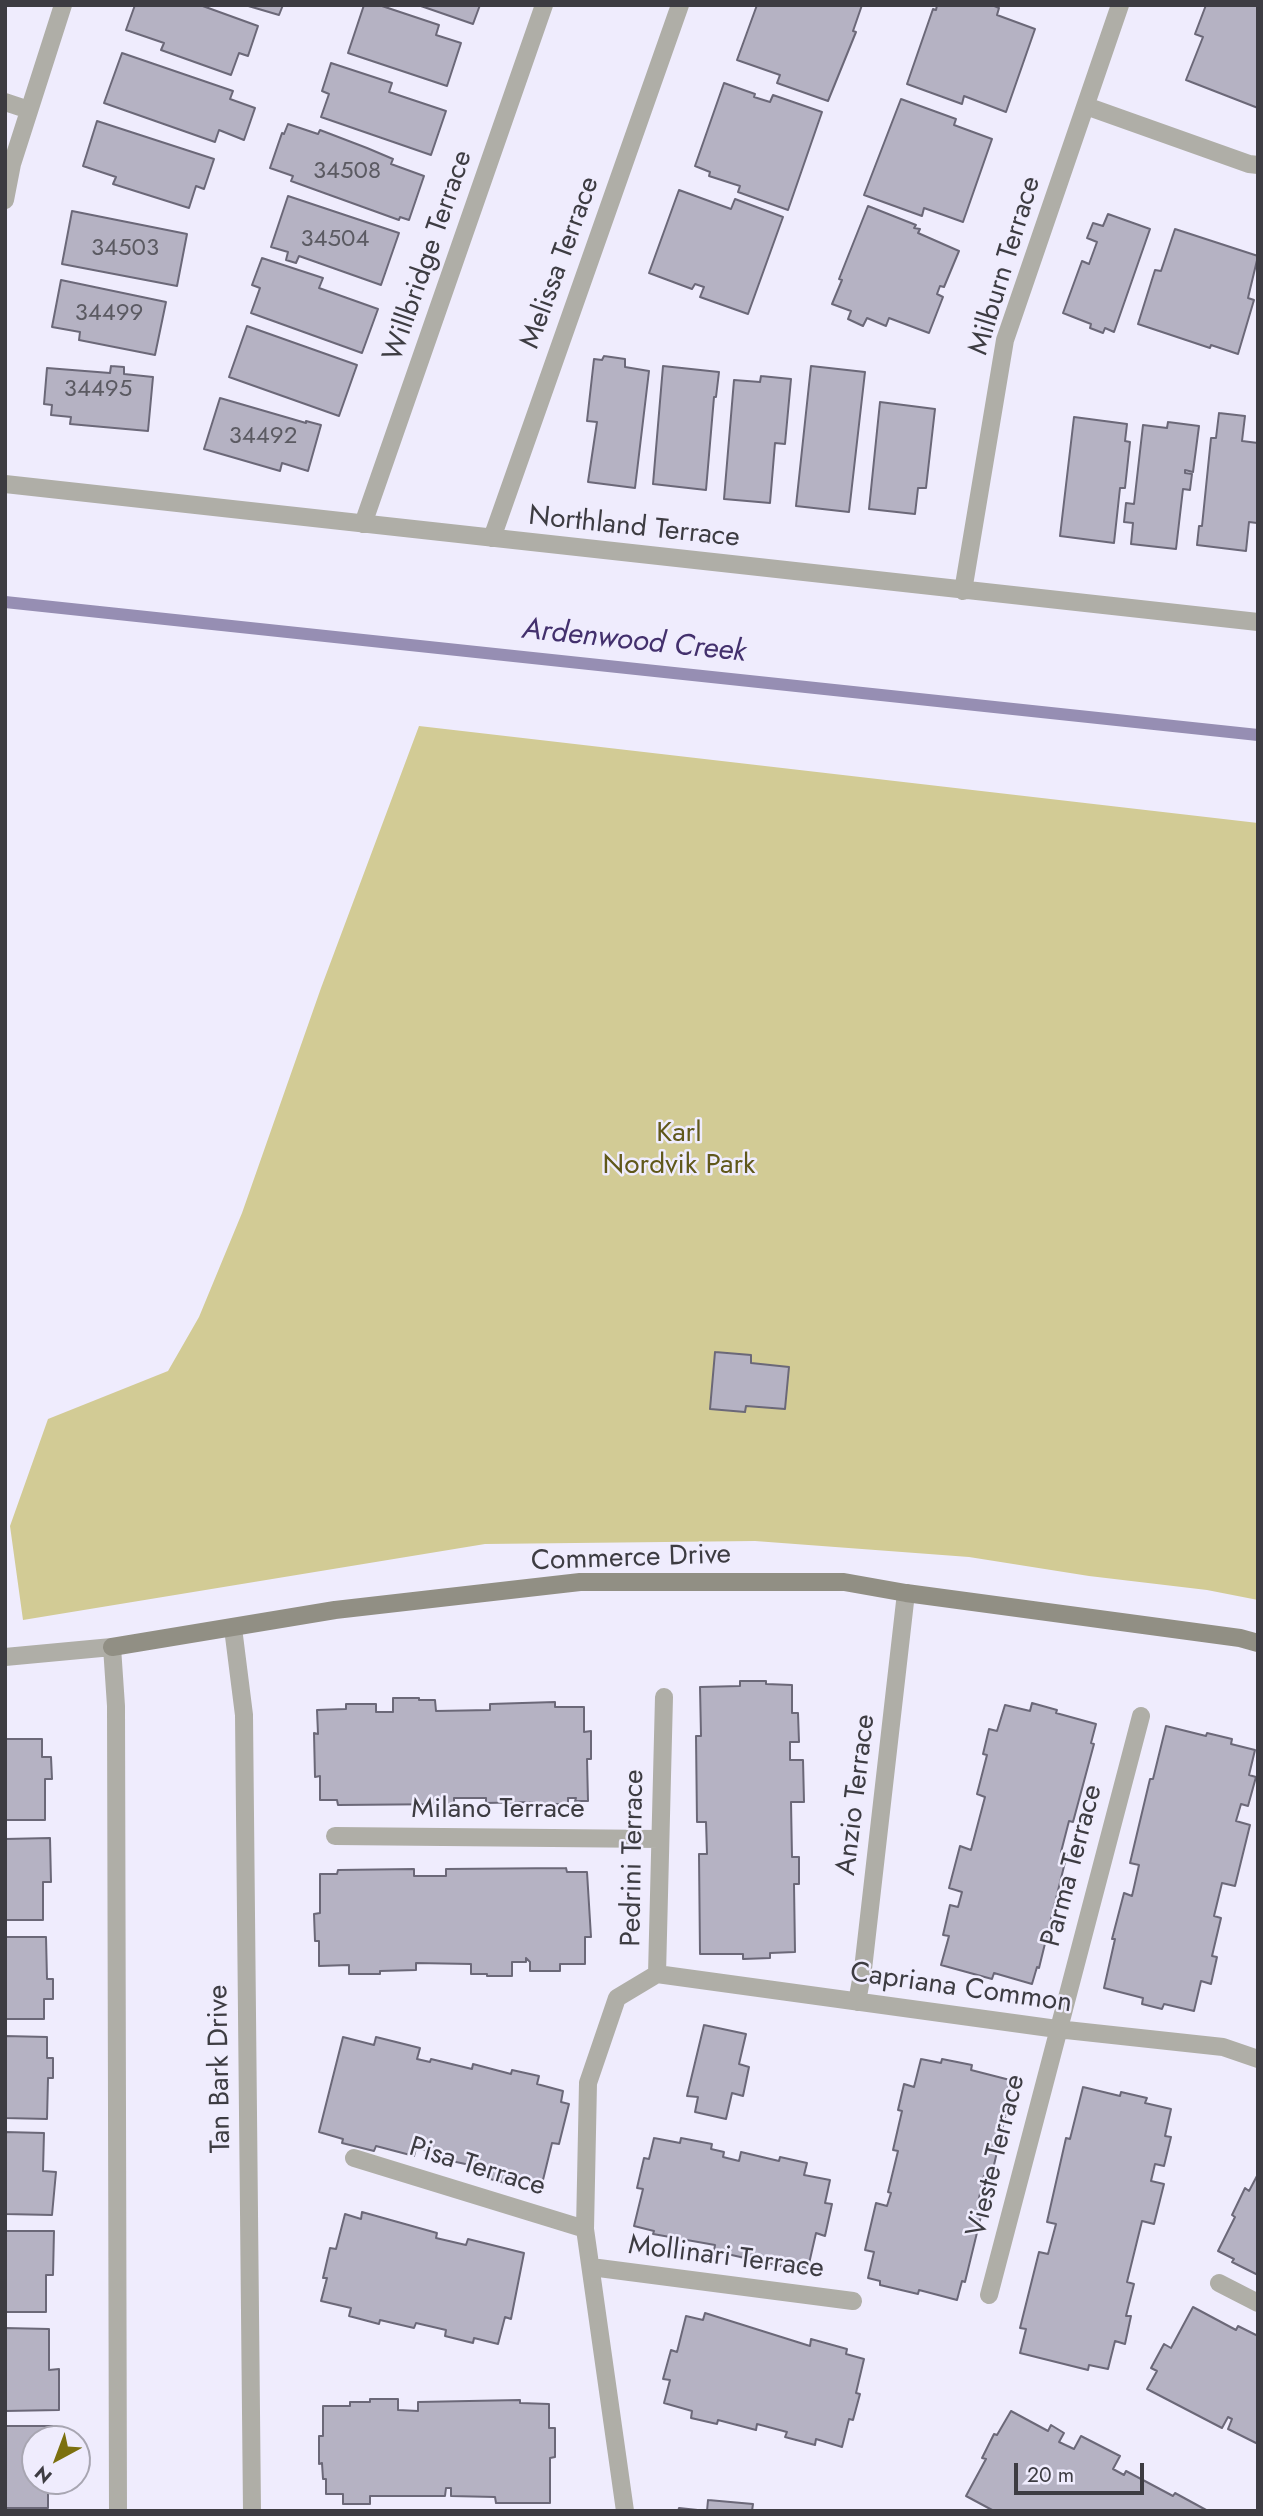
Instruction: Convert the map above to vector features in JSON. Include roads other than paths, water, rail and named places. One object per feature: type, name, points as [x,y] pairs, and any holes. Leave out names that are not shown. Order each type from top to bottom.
[{"type":"street","points":[[5,200],[12,164],[63,5]]},
{"type":"street","name":"Willbridge Terrace","points":[[363,524],[544,5]]},
{"type":"street","name":"Melissa Terrace","points":[[492,538],[680,5]]},
{"type":"street","name":"Milburn Terrace","points":[[963,591],[1005,340],[1120,5]]},
{"type":"street","points":[[5,102],[29,110]]},
{"type":"street","points":[[1086,106],[1258,165]]},
{"type":"street","name":"Northland Terrace","points":[[5,484],[1258,622]]},
{"type":"street","name":"Commerce Drive","points":[[5,1657],[112,1647],[335,1610],[563,1583],[844,1582],[906,1593],[1240,1638],[1258,1643]]},
{"type":"street","name":"Anzio Terrace","points":[[857,2002],[906,1593]]},
{"type":"street","name":"Tan Bark Drive","points":[[233,1628],[244,1715],[252,2511]]},
{"type":"street","points":[[112,1647],[116,1706],[118,2511]]},
{"type":"street","name":"Pedrini Terrace","points":[[585,2229],[588,2083],[617,1998],[657,1974],[664,1697]]},
{"type":"street","name":"Parma Terrace","points":[[1057,2029],[1141,1716]]},
{"type":"street","name":"Milano Terrace","points":[[335,1836],[582,1836],[660,1839]]},
{"type":"street","name":"Capriana Common","points":[[657,1974],[1057,2029],[1223,2047],[1258,2059]]},
{"type":"street","name":"Vieste Terrace","points":[[989,2295],[1057,2029]]},
{"type":"street","name":"Pisa Terrace","points":[[354,2158],[585,2229]]},
{"type":"street","points":[[585,2229],[625,2511]]},
{"type":"street","name":"Mollinari Terrace","points":[[591,2267],[853,2301]]},
{"type":"street","points":[[1219,2283],[1258,2303]]},
{"type":"waterway","name":"Ardenwood Creek","points":[[5,602],[1258,735]]},
{"type":"park label","name":"Karl Nordvik Park","points":[[679,1150]]}]
